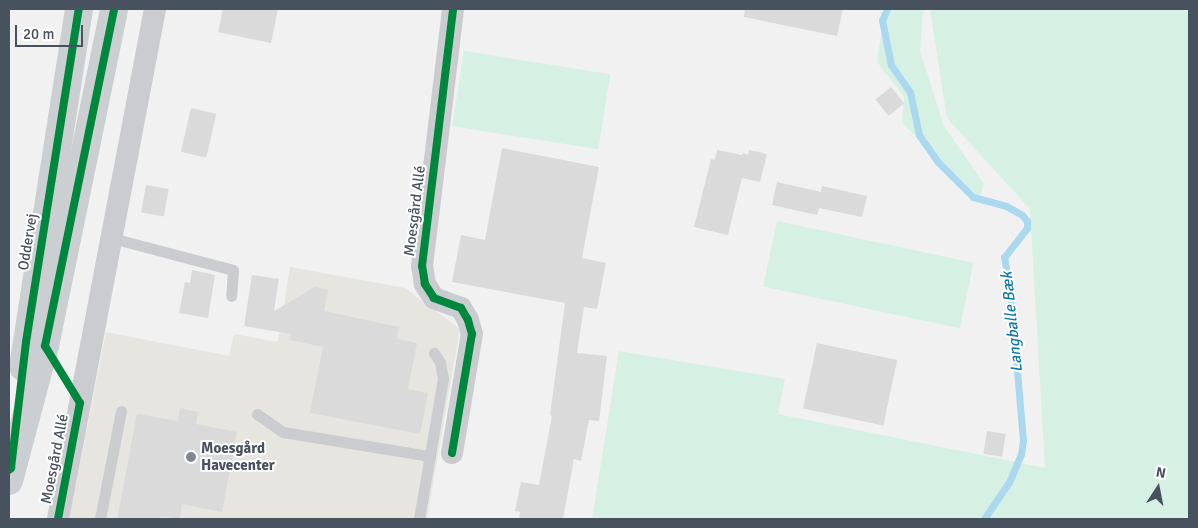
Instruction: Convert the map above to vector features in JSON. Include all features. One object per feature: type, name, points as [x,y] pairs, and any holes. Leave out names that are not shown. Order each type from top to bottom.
[{"type":"main road","name":"Oddervej","points":[[10,474],[26,342],[79,9]]},
{"type":"main road","name":"Oddervej","points":[[10,474],[44,346],[114,9]]},
{"type":"street","name":"Moesgård Allé","points":[[58,519],[155,9]]},
{"type":"street","name":"Moesgård Allé","points":[[441,454],[472,334],[468,320],[461,308],[434,298],[425,284],[422,266],[453,9]]},
{"type":"lane","points":[[112,238],[233,270],[231,296]]},
{"type":"lane","points":[[419,519],[441,454],[443,378],[440,362],[434,353]]},
{"type":"lane","points":[[100,519],[121,411]]},
{"type":"lane","points":[[257,414],[283,432],[441,454]]},
{"type":"shaded area","points":[[290,267],[405,288],[460,329],[427,519],[69,519],[106,332],[229,356],[234,334],[278,342]]},
{"type":"green space","points":[[885,9],[923,9],[920,51],[944,126],[984,184],[979,197],[902,123],[904,97],[877,62]]},
{"type":"green space","points":[[930,9],[1189,9],[1189,519],[592,519],[619,351],[785,379],[778,414],[1045,468],[1030,209],[947,118]]},
{"type":"green space","points":[[464,51],[610,74],[598,149],[452,126]]},
{"type":"green space","points":[[777,221],[974,263],[960,328],[763,287]]},
{"type":"building","points":[[223,9],[278,9],[271,43],[218,32]]},
{"type":"building","points":[[745,9],[843,9],[837,36],[744,17]]},
{"type":"building","points":[[891,87],[904,103],[889,116],[875,100]]},
{"type":"building","points":[[191,108],[216,114],[206,158],[181,152]]},
{"type":"building","points":[[502,148],[599,167],[582,258],[606,263],[597,309],[584,307],[577,353],[607,356],[599,421],[589,420],[581,461],[574,459],[563,519],[519,519],[520,512],[515,511],[521,482],[539,485],[552,416],[550,415],[565,303],[452,282],[461,235],[485,240]]},
{"type":"building","points":[[717,150],[742,155],[743,153],[748,155],[749,150],[767,154],[760,182],[742,178],[728,235],[694,227],[711,159],[715,160]]},
{"type":"building","points":[[777,182],[821,192],[822,186],[867,196],[862,217],[819,208],[817,215],[772,205]]},
{"type":"building","points":[[146,185],[169,189],[164,217],[141,213]]},
{"type":"building","points":[[192,270],[215,275],[208,318],[179,313],[185,282],[190,283]]},
{"type":"building","points":[[252,275],[279,279],[274,311],[315,287],[328,290],[324,311],[399,327],[397,339],[417,343],[408,389],[428,393],[420,434],[310,413],[323,347],[290,340],[291,334],[244,326]]},
{"type":"building","points":[[817,343],[897,360],[883,426],[803,409]]},
{"type":"building","points":[[180,408],[198,412],[196,424],[237,432],[222,512],[182,504],[180,519],[161,516],[160,519],[117,519],[137,414],[178,421]]},
{"type":"building","points":[[987,431],[1006,434],[1002,457],[983,454]]},
{"type":"waterway","name":"Langballe Bæk","points":[[887,9],[882,20],[891,65],[910,92],[919,135],[938,162],[973,197],[1006,206],[1022,215],[1027,221],[1027,228],[1004,257],[1010,289],[1023,440],[1021,454],[1009,482],[984,519]]},
{"type":"cycle path","points":[[9,470],[11,468],[26,342],[79,9]]},
{"type":"cycle path","points":[[58,519],[80,403],[45,346],[114,9]]},
{"type":"cycle path","points":[[452,453],[472,334],[468,320],[461,308],[434,298],[425,284],[422,266],[453,9]]},
{"type":"place","name":"Moesgård Havecenter","points":[[191,457]]}]
